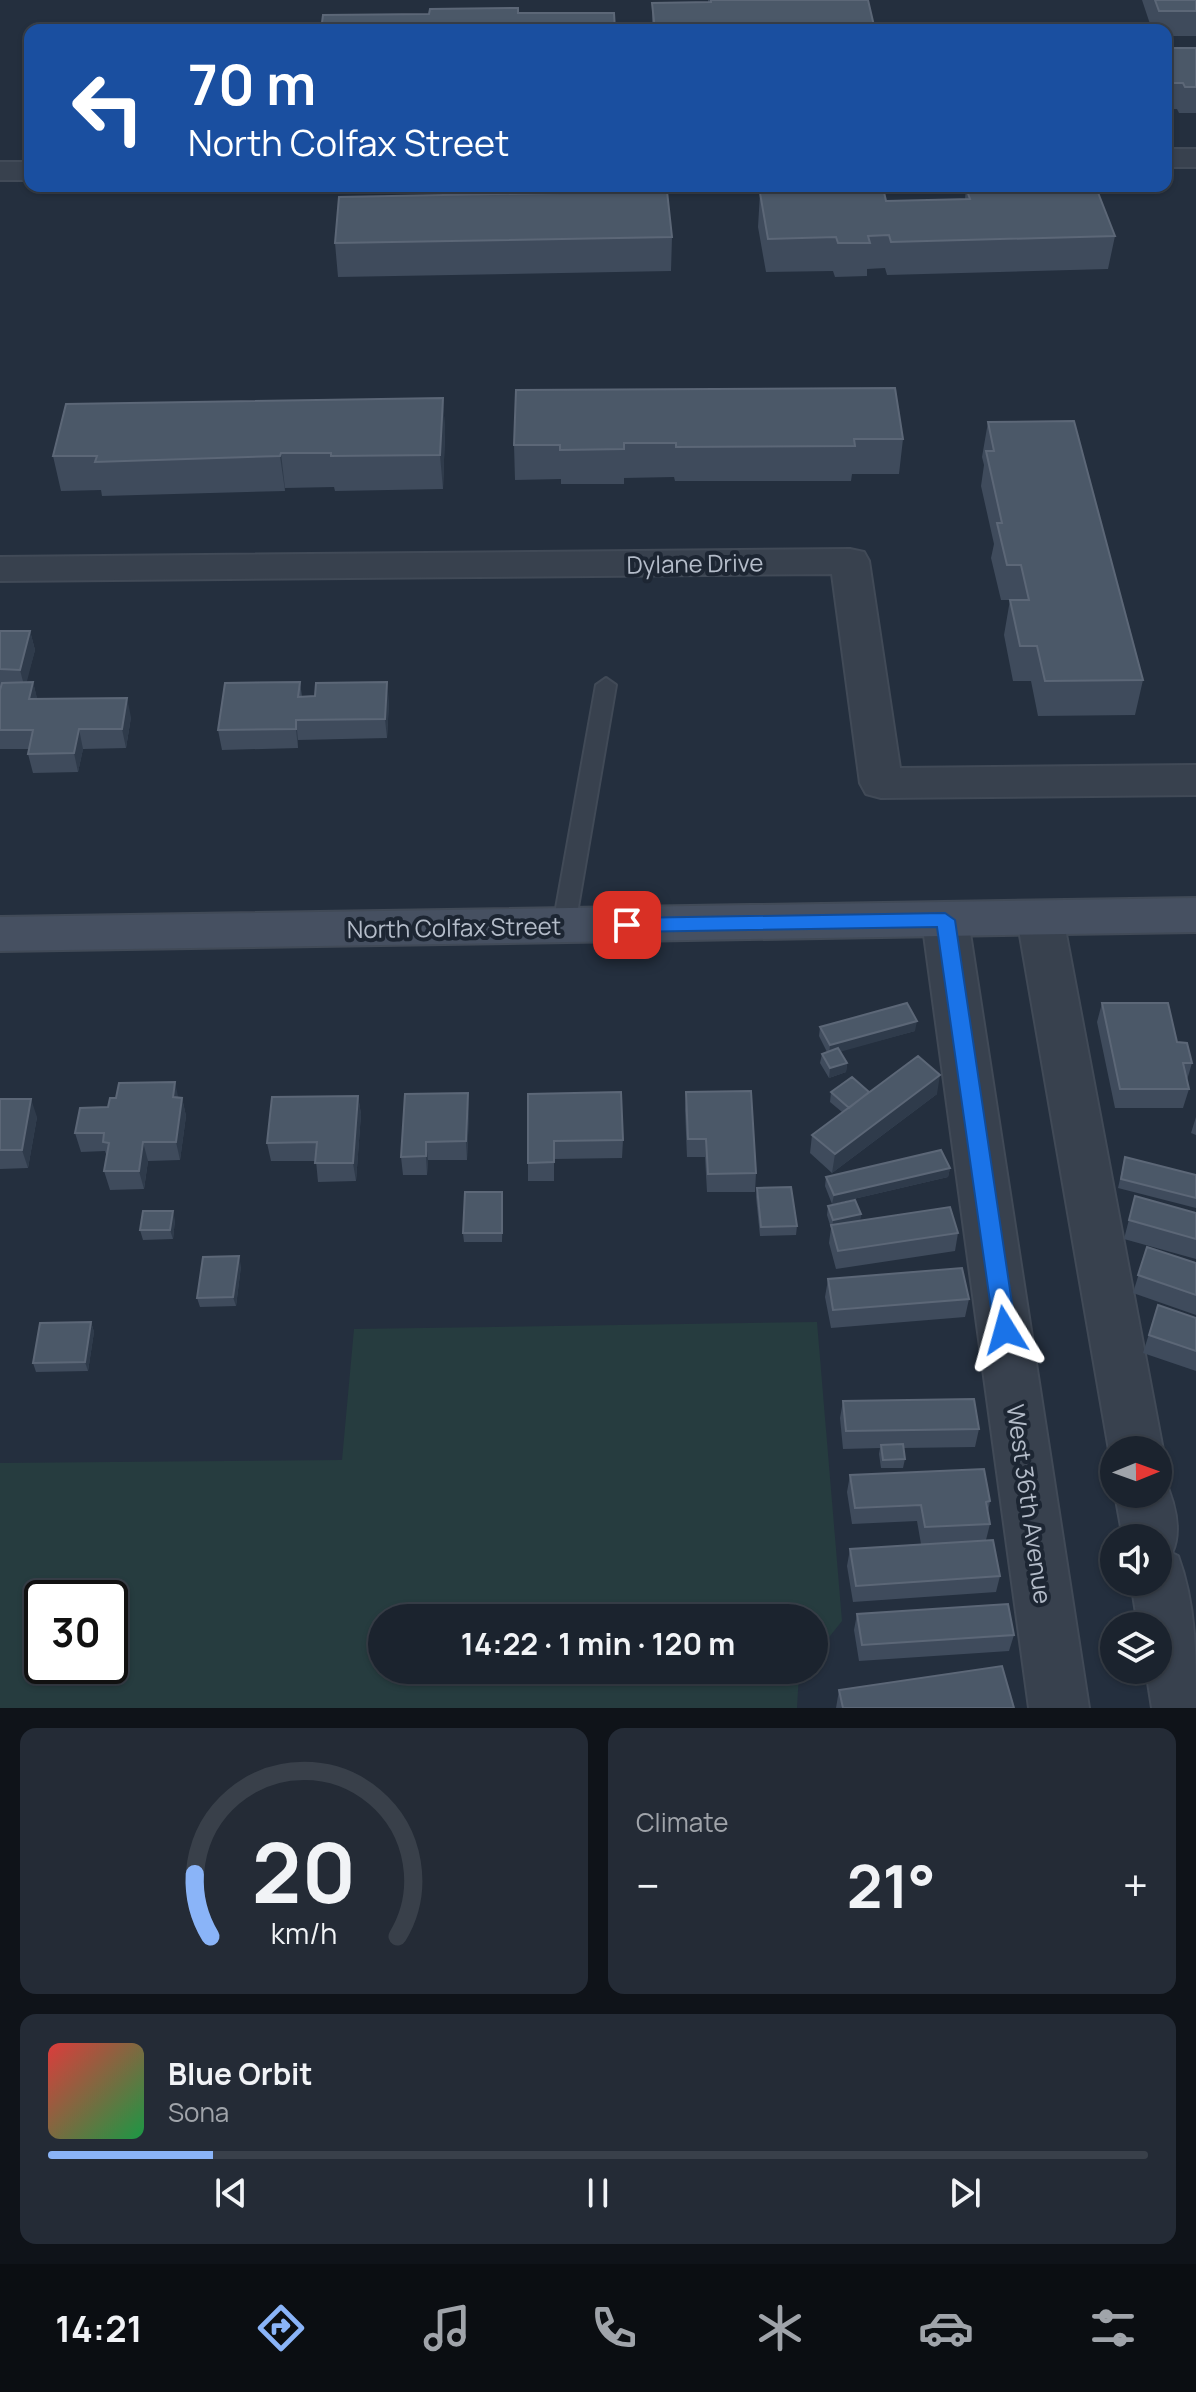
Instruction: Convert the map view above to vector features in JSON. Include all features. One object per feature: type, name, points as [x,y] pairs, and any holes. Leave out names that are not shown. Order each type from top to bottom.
[{"type":"street","points":[[1172,158],[1196,158]]},
{"type":"street","points":[[0,171],[24,171]]},
{"type":"street","name":"Dylane Drive","points":[[0,569],[850,561],[881,783],[1196,780]]},
{"type":"street","name":"North Colfax Street","points":[[0,934],[1196,915]]},
{"type":"street","points":[[1040,918],[1133,1436]]},
{"type":"street","name":"West 36th Avenue","points":[[945,920],[1059,1708]]},
{"type":"street","points":[[1162,1596],[1182,1708]]},
{"type":"lane","points":[[564,925],[606,685]]},
{"type":"green space","points":[[817,1322],[842,1621],[828,1638],[828,1604],[368,1604],[368,1684],[798,1684],[797,1708],[0,1708],[0,1463],[342,1460],[354,1329]]},
{"type":"building","points":[[868,0],[874,24],[654,24],[652,3]]},
{"type":"building","points":[[1155,0],[1196,0],[1196,11],[1159,11]]},
{"type":"building","points":[[518,8],[518,13],[614,13],[615,24],[322,24],[323,15],[429,14],[430,9]]},
{"type":"building","points":[[1172,48],[1196,48],[1196,87],[1185,87],[1183,83],[1172,83]]},
{"type":"building","points":[[667,192],[672,237],[335,243],[339,197]]},
{"type":"building","points":[[884,192],[886,201],[970,199],[967,192],[1098,192],[1115,236],[891,242],[889,235],[868,236],[870,243],[838,243],[836,237],[768,239],[760,193]]},
{"type":"building","points":[[895,388],[903,439],[854,439],[855,446],[676,447],[676,443],[624,443],[624,449],[560,450],[560,445],[514,445],[516,390]]},
{"type":"building","points":[[443,398],[440,455],[281,453],[280,456],[95,462],[97,456],[53,456],[66,404]]},
{"type":"building","points":[[1074,421],[1143,680],[1045,681],[1037,646],[1020,646],[1010,600],[1029,600],[1021,565],[1007,565],[997,523],[1002,523],[986,451],[994,451],[988,422]]},
{"type":"building","points":[[0,631],[30,631],[20,670],[0,669]]},
{"type":"building","points":[[33,682],[29,699],[127,698],[122,729],[79,729],[74,753],[28,754],[33,730],[0,730],[0,690],[2,683]]},
{"type":"building","points":[[300,682],[298,697],[315,696],[316,683],[387,682],[385,719],[296,720],[296,729],[218,730],[225,683]]},
{"type":"building","points":[[907,1003],[917,1021],[830,1045],[820,1027]]},
{"type":"building","points":[[1102,1003],[1168,1003],[1177,1042],[1187,1043],[1192,1063],[1183,1063],[1189,1089],[1120,1089]]},
{"type":"building","points":[[838,1048],[847,1063],[830,1068],[822,1054]]},
{"type":"building","points":[[918,1056],[940,1075],[835,1154],[812,1135]]},
{"type":"building","points":[[852,1077],[869,1092],[849,1108],[831,1092]]},
{"type":"building","points":[[175,1082],[173,1097],[182,1098],[176,1142],[143,1142],[139,1171],[104,1171],[109,1143],[103,1142],[104,1133],[75,1133],[80,1108],[108,1107],[110,1098],[116,1098],[119,1083]]},
{"type":"building","points":[[751,1091],[756,1173],[708,1174],[706,1139],[688,1139],[686,1092]]},
{"type":"building","points":[[621,1092],[623,1140],[554,1141],[554,1162],[528,1163],[528,1094]]},
{"type":"building","points":[[468,1093],[466,1141],[426,1142],[426,1156],[401,1157],[405,1094]]},
{"type":"building","points":[[358,1096],[353,1163],[315,1163],[317,1142],[267,1143],[272,1097]]},
{"type":"building","points":[[0,1099],[31,1099],[22,1150],[0,1150]]},
{"type":"building","points":[[941,1150],[950,1168],[834,1195],[826,1177]]},
{"type":"building","points":[[1125,1157],[1196,1175],[1196,1198],[1121,1179]]},
{"type":"building","points":[[791,1187],[797,1226],[761,1227],[757,1188]]},
{"type":"building","points":[[465,1192],[502,1192],[502,1233],[463,1233]]},
{"type":"building","points":[[1135,1196],[1196,1213],[1196,1239],[1129,1220]]},
{"type":"building","points":[[855,1200],[861,1214],[833,1220],[828,1206]]},
{"type":"building","points":[[950,1207],[958,1233],[838,1251],[831,1225]]},
{"type":"building","points":[[143,1211],[173,1211],[170,1230],[140,1230]]},
{"type":"building","points":[[1147,1247],[1196,1263],[1196,1295],[1138,1275]]},
{"type":"building","points":[[239,1256],[233,1297],[197,1298],[203,1257]]},
{"type":"building","points":[[962,1268],[969,1299],[833,1310],[828,1279]]},
{"type":"building","points":[[1158,1305],[1196,1318],[1196,1351],[1149,1335]]},
{"type":"building","points":[[91,1322],[85,1362],[33,1363],[40,1323]]},
{"type":"building","points":[[974,1399],[979,1429],[846,1431],[843,1401]]},
{"type":"building","points":[[903,1444],[905,1459],[883,1460],[881,1445]]},
{"type":"building","points":[[984,1469],[990,1501],[986,1502],[990,1524],[925,1527],[921,1505],[855,1508],[850,1475]]},
{"type":"building","points":[[993,1540],[1000,1576],[856,1586],[850,1549]]},
{"type":"building","points":[[1008,1604],[1014,1635],[862,1645],[857,1614]]},
{"type":"building","points":[[1002,1666],[1014,1708],[843,1708],[839,1690]]},
{"type":"route","points":[[627,925],[945,920],[1005,1330]]}]
